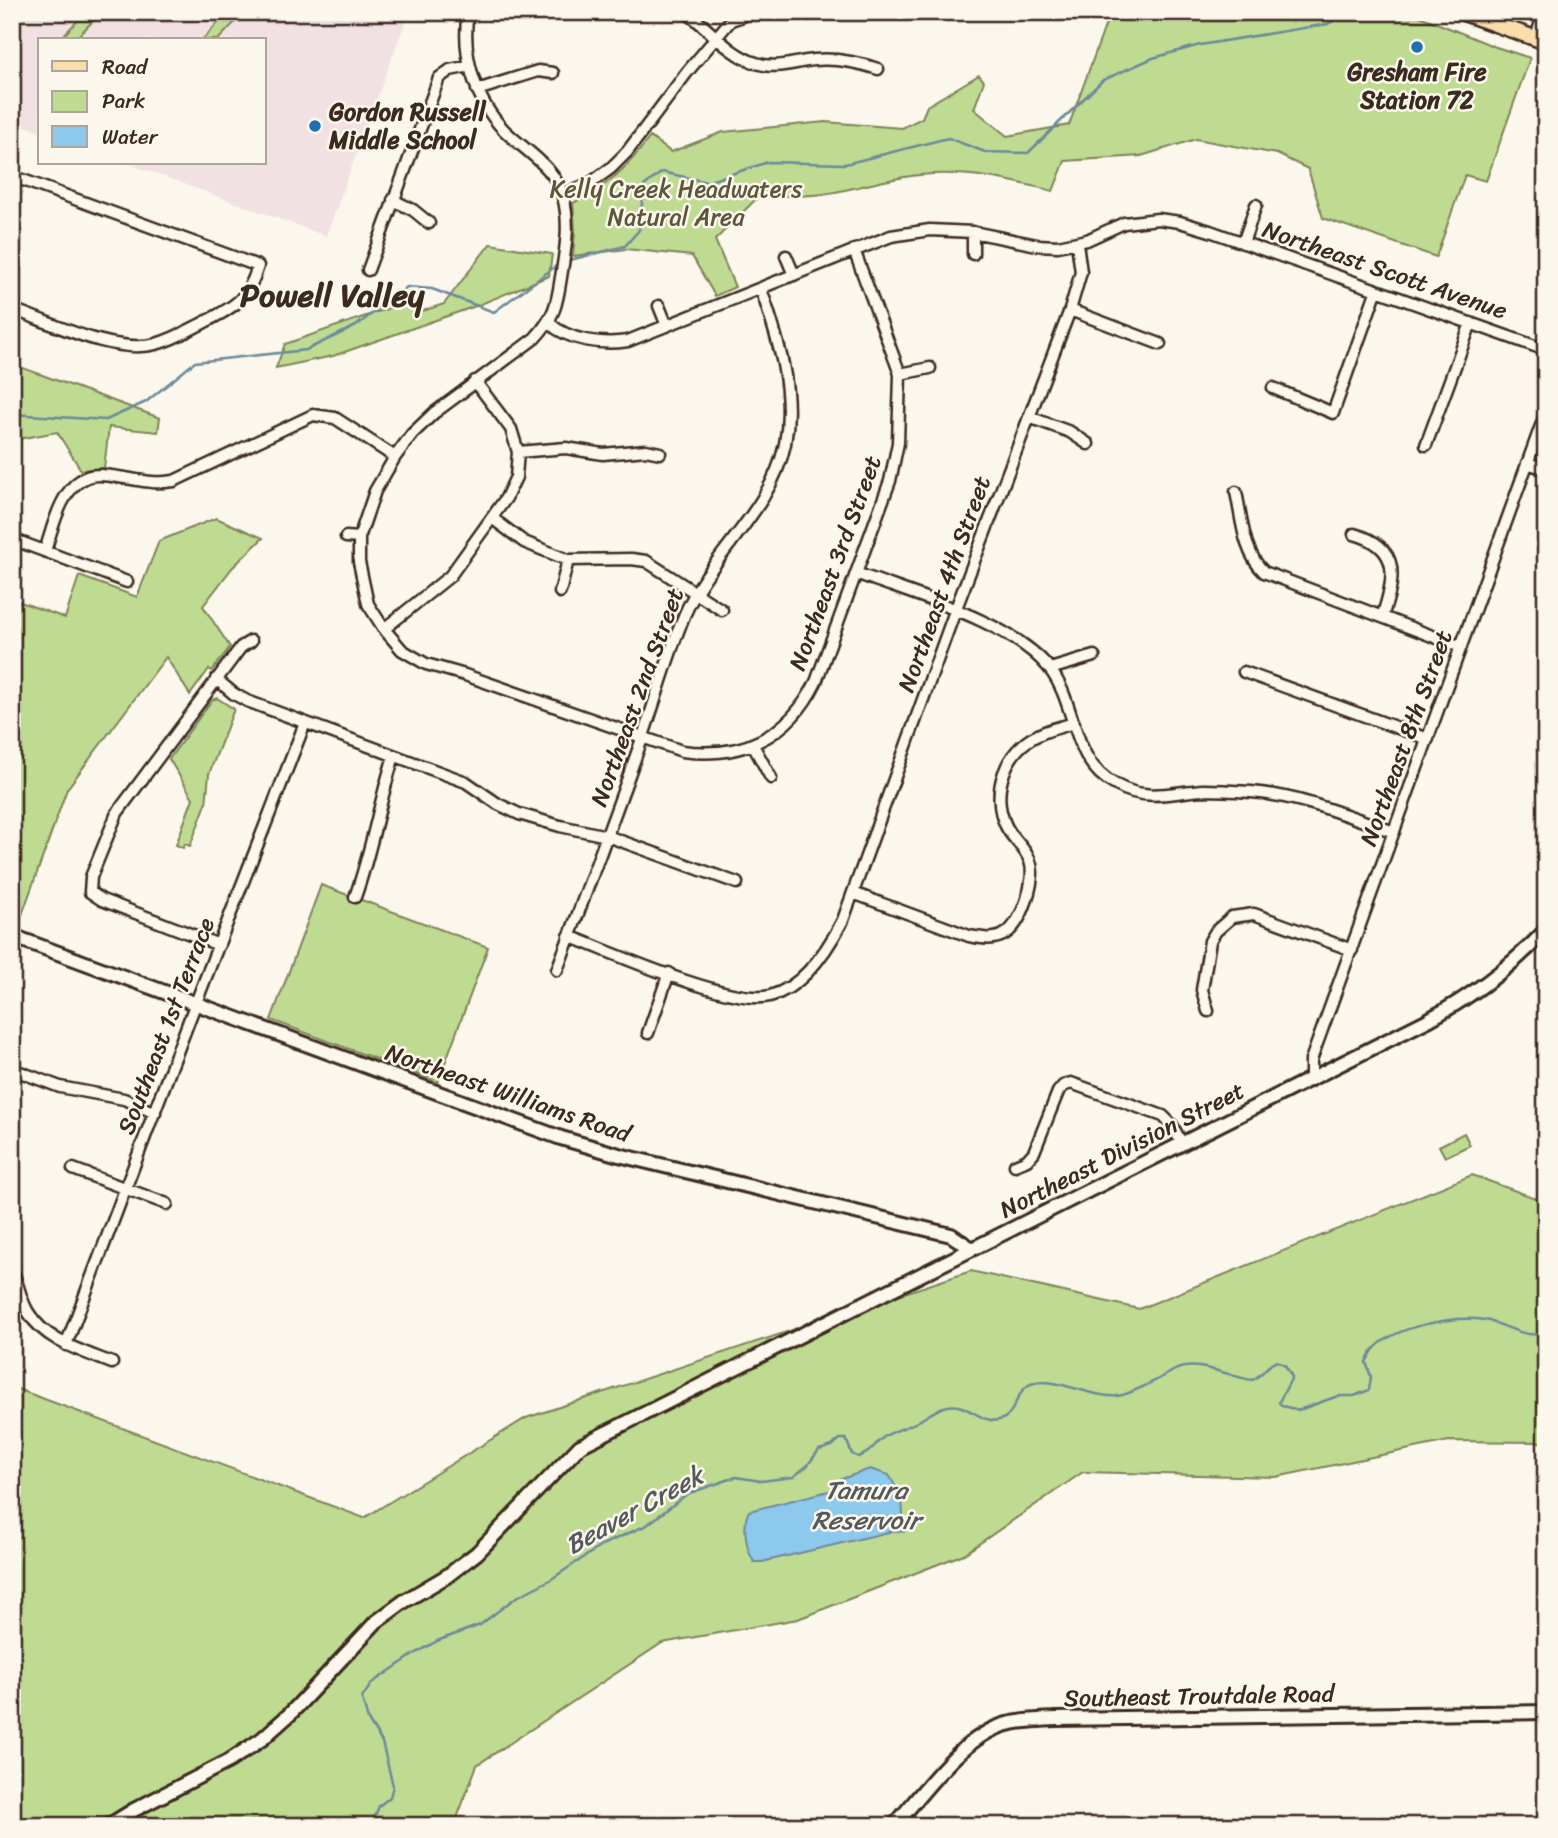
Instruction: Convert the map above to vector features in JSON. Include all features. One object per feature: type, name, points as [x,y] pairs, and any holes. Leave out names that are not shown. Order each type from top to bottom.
[{"type":"main road","points":[[1461,12],[1541,41]]},
{"type":"street","points":[[346,537],[359,538],[375,491],[412,434],[433,412],[534,338],[549,323],[556,307],[568,227],[563,195],[553,176],[539,159],[494,118],[478,90],[470,66],[466,40],[468,12]]},
{"type":"street","points":[[686,12],[739,55],[758,64],[779,66],[825,59],[849,61],[877,69]]},
{"type":"street","points":[[563,195],[592,182],[611,168],[627,152],[732,16],[743,16],[747,12]]},
{"type":"street","points":[[1541,41],[1545,12]]},
{"type":"street","points":[[368,270],[439,78],[450,70],[470,66]]},
{"type":"street","points":[[478,90],[538,71],[553,73]]},
{"type":"street","points":[[12,176],[258,266],[249,290],[234,306],[179,335],[146,346],[114,345],[12,309]]},
{"type":"street","points":[[393,200],[413,210],[429,223]]},
{"type":"street","points":[[1243,243],[1256,205]]},
{"type":"street","name":"Northeast Scott Avenue","points":[[1077,243],[1097,236],[1113,226],[1146,219],[1180,222],[1546,350]]},
{"type":"street","points":[[549,323],[568,334],[607,343],[638,338],[854,250],[910,232],[973,232],[1037,245],[1077,243]]},
{"type":"street","points":[[973,232],[973,254]]},
{"type":"street","name":"Northeast 4th Street","points":[[569,936],[736,996],[768,996],[780,992],[802,977],[834,939],[1070,310],[1081,272],[1077,243]]},
{"type":"street","name":"Northeast 3rd Street","points":[[359,538],[362,586],[368,604],[402,650],[426,664],[466,675],[671,748],[714,752],[753,745],[783,726],[799,710],[811,692],[890,481],[896,456],[901,417],[900,374],[854,250]]},
{"type":"street","points":[[786,256],[794,275]]},
{"type":"street","name":"Northeast 2nd Street","points":[[557,970],[684,616],[711,569],[765,495],[785,444],[788,403],[785,372],[761,289]]},
{"type":"street","points":[[1273,387],[1333,413],[1376,292]]},
{"type":"street","points":[[659,306],[667,326]]},
{"type":"street","points":[[1070,310],[1160,344]]},
{"type":"street","points":[[1426,445],[1471,323]]},
{"type":"street","points":[[900,374],[930,368]]},
{"type":"street","points":[[384,629],[450,576],[492,518],[516,477],[519,452],[511,429],[475,381]]},
{"type":"street","name":"Northeast 8th Street","points":[[1311,1079],[1311,1060],[1546,412]]},
{"type":"street","points":[[44,551],[59,510],[71,489],[87,477],[174,481],[313,415],[335,418],[395,457]]},
{"type":"street","points":[[1028,417],[1070,432],[1088,444]]},
{"type":"street","points":[[519,452],[566,447],[603,454],[646,450],[660,453]]},
{"type":"street","points":[[1527,463],[1546,469]]},
{"type":"street","points":[[1236,492],[1251,556],[1264,572],[1461,647]]},
{"type":"street","points":[[492,518],[524,542],[568,560],[646,561],[722,610]]},
{"type":"street","points":[[1354,534],[1370,538],[1391,564],[1392,588],[1382,617]]},
{"type":"street","points":[[12,540],[127,582]]},
{"type":"street","points":[[560,592],[568,560]]},
{"type":"street","points":[[856,573],[1002,630],[1026,646],[1050,669],[1062,689],[1084,754],[1097,771],[1113,784],[1132,793],[1152,796],[1204,790],[1276,795],[1322,807],[1394,832]]},
{"type":"street","points":[[219,945],[102,900],[90,892],[90,877],[117,813],[216,679],[241,647],[251,641]]},
{"type":"street","points":[[1050,669],[1094,656]]},
{"type":"street","points":[[1244,672],[1427,739]]},
{"type":"street","points":[[216,679],[247,701],[466,782],[498,804],[519,814],[607,836],[737,883]]},
{"type":"street","name":"Southeast 1st Terrace","points":[[66,1345],[305,723]]},
{"type":"street","points":[[853,893],[969,936],[984,939],[1008,933],[1015,925],[1030,889],[1032,869],[1025,851],[1010,834],[1002,815],[999,794],[1003,773],[1014,754],[1030,739],[1074,723]]},
{"type":"street","points":[[753,745],[771,778]]},
{"type":"street","points":[[355,897],[368,862],[382,793],[394,756]]},
{"type":"street","points":[[1208,1011],[1202,990],[1210,941],[1216,931],[1233,917],[1254,914],[1352,950]]},
{"type":"street","name":"Northeast Division Street","points":[[108,1826],[153,1799],[229,1761],[262,1739],[290,1714],[376,1622],[403,1602],[447,1576],[477,1552],[580,1446],[1458,1003],[1505,969],[1546,930]]},
{"type":"street","name":"Northeast Williams Road","points":[[12,936],[582,1145],[951,1236],[972,1249]]},
{"type":"street","points":[[648,1033],[669,973]]},
{"type":"street","points":[[12,1069],[60,1087],[124,1099],[155,1113]]},
{"type":"street","points":[[1015,1165],[1027,1160],[1034,1152],[1058,1092],[1063,1086],[1072,1083],[1163,1116],[1172,1125],[1182,1144]]},
{"type":"street","points":[[73,1169],[167,1205]]},
{"type":"street","points":[[12,1270],[26,1310],[39,1328],[66,1345],[112,1363]]},
{"type":"street","name":"Southeast Troutdale Road","points":[[894,1826],[968,1745],[1007,1724],[1056,1719],[1546,1712]]},
{"type":"shaded area","name":"Gordon Russell Middle School","points":[[12,12],[409,12],[326,236],[130,164],[266,164],[266,38],[38,38],[38,130],[12,121]]},
{"type":"green space","points":[[86,12],[102,12],[76,38],[61,38]]},
{"type":"green space","points":[[228,12],[241,12],[220,38],[204,38]]},
{"type":"green space","name":"Kelly Creek Headwaters Natural Area","points":[[1119,12],[1410,12],[1530,58],[1486,181],[1465,175],[1436,257],[1323,218],[1308,169],[1277,154],[1196,139],[1141,156],[1065,161],[1053,191],[987,177],[937,174],[896,179],[824,194],[759,196],[715,240],[735,287],[715,296],[692,256],[626,249],[573,256],[573,203],[616,175],[650,137],[671,152],[723,132],[825,122],[902,128],[922,118],[927,106],[979,75],[984,81],[974,109],[1007,136],[1069,125],[1108,18],[1116,21]]},
{"type":"green space","points":[[490,244],[552,254],[549,276],[476,306],[333,356],[276,368],[285,344],[418,298],[423,311],[444,304]]},
{"type":"green space","points":[[12,364],[160,418],[158,432],[109,427],[104,468],[81,470],[57,432],[12,440]]},
{"type":"green space","points":[[216,518],[263,538],[232,568],[203,606],[230,647],[190,695],[166,657],[67,789],[18,926],[12,924],[12,599],[65,618],[79,576],[137,597],[159,541]]},
{"type":"green space","points":[[217,698],[234,709],[209,774],[206,804],[190,846],[185,844],[183,848],[176,845],[193,798],[169,759],[212,700]]},
{"type":"green space","points":[[321,885],[488,947],[438,1082],[271,1020]]},
{"type":"green space","points":[[1464,1133],[1470,1145],[1445,1157],[1439,1146]]},
{"type":"green space","points":[[1472,1175],[1546,1202],[1546,1442],[1449,1441],[1276,1477],[1083,1472],[964,1554],[798,1619],[662,1643],[477,1765],[454,1826],[12,1826],[12,1387],[364,1518],[526,1418],[971,1271],[1139,1309]]},
{"type":"water","name":"Tamura Reservoir","points":[[870,1469],[889,1475],[902,1498],[904,1532],[893,1531],[754,1562],[746,1536],[749,1511],[833,1490],[839,1486],[841,1479]]},
{"type":"waterway","points":[[566,261],[625,246],[639,230],[644,186],[662,172],[707,182],[768,162],[845,164],[948,138],[985,152],[1028,153],[1103,80],[1153,58],[1200,45],[1328,24],[1351,12]]},
{"type":"waterway","points":[[12,414],[106,420],[146,402],[195,362],[306,350],[356,326],[407,287],[432,289],[494,312],[560,263]]},
{"type":"waterway","name":"Beaver Creek","points":[[371,1826],[379,1806],[390,1797],[393,1786],[382,1742],[368,1720],[362,1698],[372,1683],[437,1641],[480,1625],[515,1598],[550,1580],[604,1544],[647,1525],[687,1494],[736,1477],[761,1481],[793,1477],[807,1466],[819,1450],[832,1446],[840,1439],[846,1439],[852,1454],[858,1457],[887,1435],[952,1405],[985,1419],[999,1420],[1009,1414],[1023,1390],[1034,1383],[1052,1383],[1096,1394],[1117,1396],[1183,1367],[1203,1368],[1252,1380],[1277,1361],[1285,1365],[1292,1377],[1279,1402],[1282,1406],[1299,1410],[1338,1396],[1354,1396],[1369,1390],[1371,1377],[1366,1362],[1371,1353],[1385,1340],[1411,1328],[1443,1321],[1473,1319],[1485,1320],[1526,1334],[1537,1334],[1546,1314]]},
{"type":"waterway","name":"Beaver Creek","points":[[226,1826],[252,1821],[306,1826]]},
{"type":"place","name":"Gresham Fire Station 72","points":[[1417,47]]},
{"type":"place","name":"Gordon Russell Middle School","points":[[315,126]]},
{"type":"district","name":"Powell Valley","points":[[332,295]]}]
